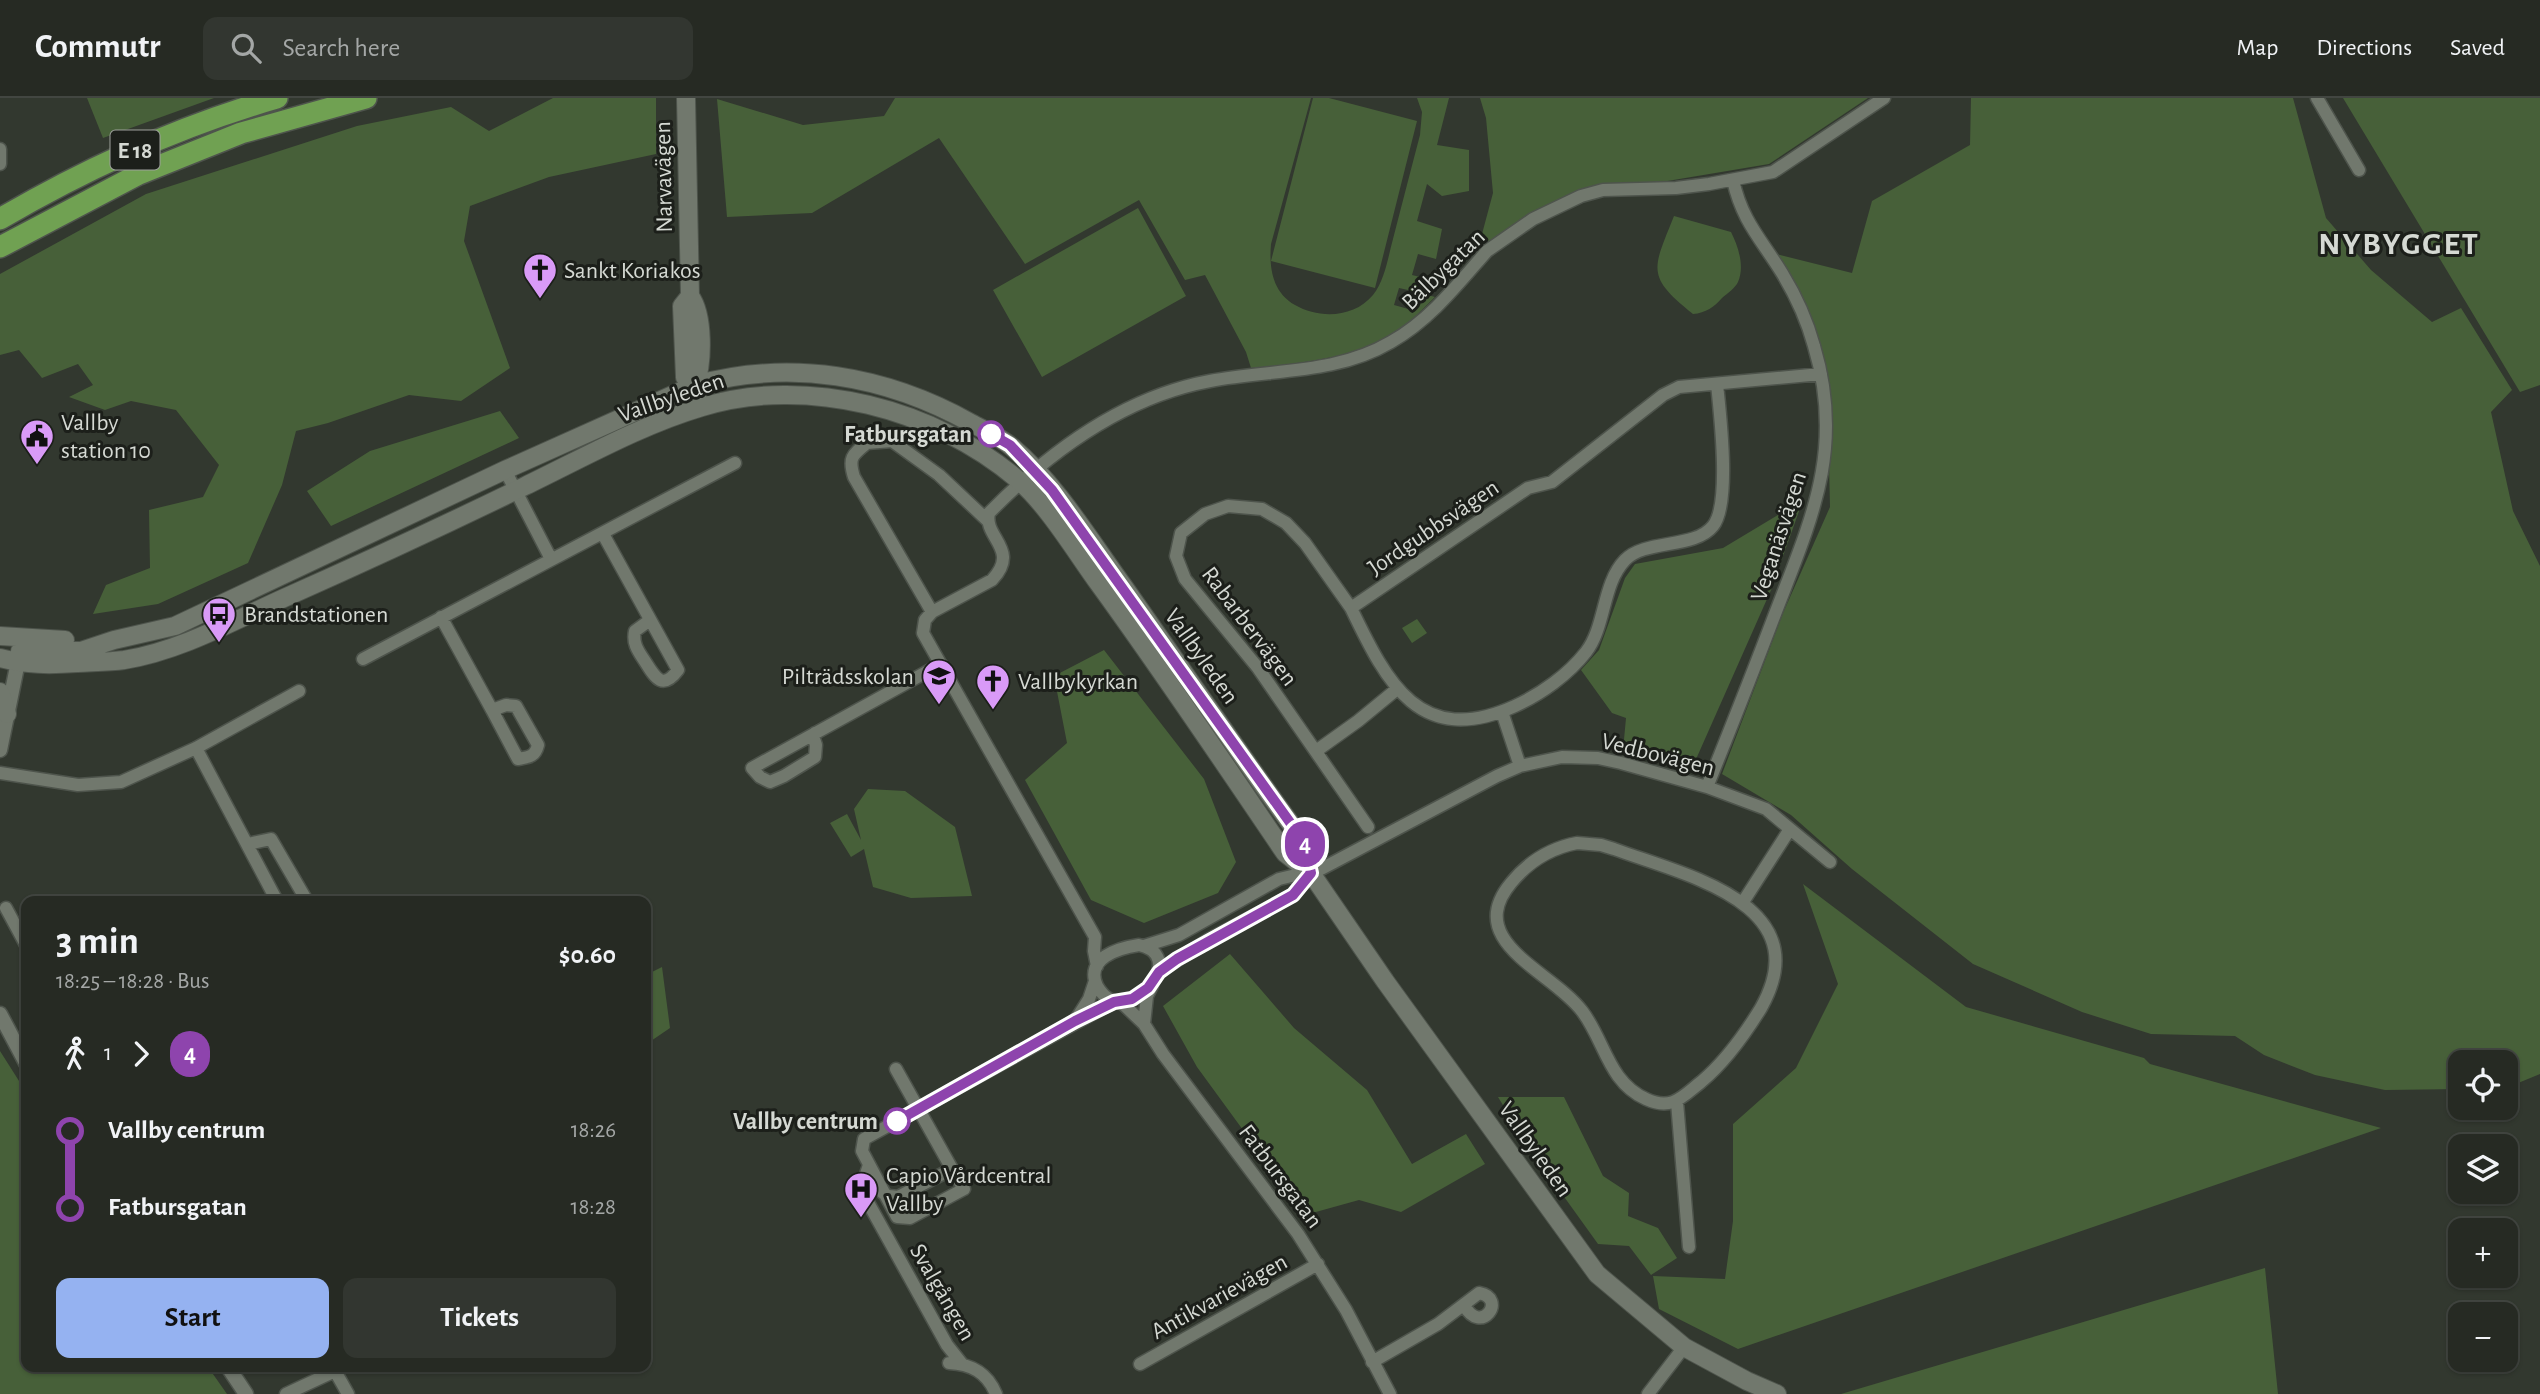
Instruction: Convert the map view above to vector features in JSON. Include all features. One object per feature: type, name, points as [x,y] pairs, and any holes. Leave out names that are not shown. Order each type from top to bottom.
[{"type":"highway","name":"E 18","points":[[0,219],[39,195],[113,159],[202,123],[277,98]]},
{"type":"highway","name":"E 18","points":[[0,247],[68,210],[159,166],[241,133],[366,98]]},
{"type":"main road","name":"Narvavägen","points":[[686,98],[690,296],[696,305],[700,353],[700,372],[695,385]]},
{"type":"main road","name":"Narvavägen","points":[[690,296],[682,306],[685,377],[695,385],[702,407]]},
{"type":"main road","points":[[700,353],[715,372],[729,378]]},
{"type":"main road","name":"Vallbyleden","points":[[15,653],[114,640],[175,626],[505,470],[695,385],[729,378],[790,372],[863,379],[926,400],[954,413],[1010,445],[1036,471],[1080,527],[1304,842],[1311,873]]},
{"type":"main road","name":"Vallbyleden","points":[[0,636],[15,653],[44,665],[117,661],[183,643],[644,429],[702,407],[768,395],[821,397],[876,406],[901,414],[955,438],[1020,481],[1073,547],[1129,625],[1285,853],[1311,873],[1385,981],[1597,1274],[1684,1347],[1777,1394]]},
{"type":"main road","points":[[0,692],[8,714]]},
{"type":"street","name":"Bälbygatan","points":[[1036,471],[1061,449],[1111,416],[1166,391],[1216,380],[1328,366],[1391,343],[1427,316],[1498,242],[1533,219],[1581,196],[1604,190],[1676,188],[1773,172],[1884,98]]},
{"type":"street","points":[[2317,98],[2359,170]]},
{"type":"street","points":[[0,149],[0,164]]},
{"type":"street","name":"Veganäsvägen","points":[[1707,788],[1816,504],[1826,440],[1821,374],[1808,324],[1788,284],[1739,204],[1734,180]]},
{"type":"street","name":"Jordgubbsvägen","points":[[1351,608],[1528,488],[1552,482],[1663,395],[1679,387],[1821,374]]},
{"type":"street","points":[[1351,608],[1373,653],[1397,689],[1426,713],[1456,721],[1479,719],[1535,697],[1558,680],[1587,651],[1617,569],[1629,556],[1699,536],[1714,526],[1722,501],[1723,448],[1717,384]]},
{"type":"street","points":[[932,612],[854,477],[850,465],[852,458],[867,443],[892,441],[939,475],[987,520],[1003,553],[1003,564],[998,573],[992,579],[932,612],[925,620],[923,633],[1095,937],[1095,981],[1089,999],[1075,1021]]},
{"type":"street","points":[[363,659],[735,463]]},
{"type":"street","points":[[505,470],[551,559]]},
{"type":"street","points":[[987,520],[989,513],[1020,481],[1036,471]]},
{"type":"street","name":"Rabarbervägen","points":[[1351,608],[1305,543],[1286,523],[1262,509],[1228,506],[1205,514],[1181,533],[1175,555],[1185,579],[1258,668],[1368,827]]},
{"type":"street","points":[[603,534],[678,670],[671,679],[662,681],[655,677],[635,645],[635,631],[650,620]]},
{"type":"street","points":[[441,617],[492,710]]},
{"type":"street","points":[[0,750],[8,714],[15,653]]},
{"type":"street","points":[[815,733],[815,758],[784,776],[769,782],[752,768],[765,760],[941,664]]},
{"type":"street","points":[[1316,751],[1359,721],[1397,689]]},
{"type":"street","points":[[0,773],[78,785],[121,782],[196,748],[299,691]]},
{"type":"street","points":[[1502,712],[1520,766]]},
{"type":"street","points":[[196,748],[274,896]]},
{"type":"street","name":"Vedbovägen","points":[[1311,873],[1497,776],[1520,766],[1562,757],[1598,758],[1707,788],[1766,809],[1830,862]]},
{"type":"street","points":[[1743,902],[1790,829]]},
{"type":"street","points":[[248,844],[271,839],[304,896]]},
{"type":"street","points":[[1577,843],[1614,849],[1723,890],[1743,902],[1766,929],[1772,941],[1776,969],[1772,987],[1741,1038],[1708,1076],[1677,1102],[1668,1104],[1644,1099],[1617,1076],[1606,1060],[1584,1013],[1575,1002],[1502,939],[1496,920],[1497,905],[1502,894],[1513,879],[1540,856],[1560,846],[1577,843]]},
{"type":"street","points":[[1097,966],[1106,955],[1126,947],[1144,946],[1190,930],[1279,879],[1311,873]]},
{"type":"street","points":[[919,1108],[1075,1021],[1118,1002],[1132,999],[1157,976],[1208,940],[1293,895],[1311,873]]},
{"type":"street","points":[[6,908],[21,936]]},
{"type":"street","points":[[1095,937],[1126,947]]},
{"type":"street","points":[[1144,946],[1154,952],[1158,960],[1157,976],[1147,996],[1144,1024]]},
{"type":"street","points":[[1095,981],[1103,996],[1118,1002]]},
{"type":"street","name":"Fatbursgatan","points":[[1118,1002],[1144,1024],[1163,1054],[1298,1234],[1346,1310],[1390,1394]]},
{"type":"street","points":[[0,1014],[21,1054]]},
{"type":"street","points":[[869,1165],[897,1217],[910,1218],[964,1189],[895,1069]]},
{"type":"street","points":[[1677,1102],[1689,1247]]},
{"type":"street","name":"Svalgången","points":[[919,1108],[864,1139],[862,1151],[869,1165],[862,1186],[865,1197],[956,1364],[974,1368],[984,1375],[996,1394]]},
{"type":"street","points":[[883,1193],[898,1196],[952,1169]]},
{"type":"street","name":"Antikvarievägen","points":[[1140,1364],[1318,1264]]},
{"type":"street","points":[[1372,1362],[1438,1324],[1464,1305]]},
{"type":"street","points":[[1648,1394],[1684,1347]]},
{"type":"street","points":[[231,1372],[246,1394]]},
{"type":"street","points":[[286,1394],[332,1372]]},
{"type":"street","points":[[339,1372],[348,1394]]},
{"type":"green space","points":[[87,98],[214,98],[103,138]]},
{"type":"green space","points":[[553,98],[656,98],[656,154],[549,177],[470,206],[464,241],[510,368],[461,401],[409,395],[296,431],[282,485],[248,563],[158,604],[93,614],[106,585],[150,568],[149,510],[203,497],[219,465],[176,410],[131,401],[105,410],[69,397],[93,385],[78,364],[42,378],[19,350],[0,355],[0,274],[146,194],[357,126],[451,107],[489,131]]},
{"type":"green space","points":[[895,98],[1311,98],[1271,244],[1271,261],[1274,278],[1281,293],[1295,305],[1315,313],[1336,314],[1356,308],[1373,295],[1380,282],[1388,261],[1420,135],[1422,112],[1417,98],[1449,98],[1437,145],[1469,150],[1469,191],[1442,196],[1427,184],[1417,221],[1442,229],[1436,259],[1418,254],[1412,275],[1420,277],[1417,292],[1435,297],[1407,324],[1372,345],[1353,352],[1312,361],[1251,368],[1246,352],[1205,275],[1185,280],[1139,200],[1025,264],[939,138],[812,213],[727,217],[717,99],[803,125],[884,116]],"holes":[[[1399,288],[1417,292],[1412,310],[1394,305]]]},
{"type":"green space","points":[[1313,98],[1329,98],[1417,121],[1375,288],[1271,261]]},
{"type":"green space","points":[[1480,98],[1868,98],[1769,164],[1560,199],[1489,242],[1482,234],[1493,193],[1486,118]]},
{"type":"green space","points":[[1971,98],[2293,98],[2326,218],[2371,270],[2432,322],[2461,308],[2512,390],[2491,412],[2513,511],[2540,566],[2540,1074],[2518,1083],[2518,1050],[2448,1050],[2448,1089],[2385,1090],[2315,1075],[2264,1055],[2235,1036],[2151,1034],[2082,1012],[1973,964],[1852,869],[1791,815],[1722,774],[1783,613],[1830,507],[1827,374],[1816,329],[1795,288],[1772,253],[1852,273],[1872,201],[1970,145]]},
{"type":"green space","points":[[2343,98],[2540,98],[2540,385],[2520,392]]},
{"type":"green space","points":[[1138,208],[1186,296],[1042,377],[993,290]]},
{"type":"green space","points":[[1674,216],[1731,232],[1738,250],[1741,269],[1737,284],[1713,307],[1702,312],[1693,314],[1660,280],[1658,260]]},
{"type":"green space","points":[[500,411],[519,438],[331,526],[307,491],[370,451]]},
{"type":"green space","points":[[1803,500],[1771,590],[1693,766],[1623,750],[1626,718],[1612,713],[1581,670],[1599,650],[1625,578],[1635,564],[1723,548]]},
{"type":"green space","points":[[1417,619],[1427,633],[1412,643],[1402,628]]},
{"type":"green space","points":[[1104,650],[1204,779],[1236,862],[1218,893],[1144,923],[1091,900],[1025,780],[1067,743],[1054,676]]},
{"type":"green space","points":[[868,789],[905,791],[955,827],[972,896],[911,898],[873,887],[864,849],[851,857],[830,823],[847,814],[861,840],[854,809]]},
{"type":"green space","points":[[1803,884],[1966,1007],[2144,1058],[2150,1064],[2381,1128],[1738,1349],[1659,1309],[1653,1276],[1725,1279],[1733,1221],[1733,1124],[1796,1068],[1838,984]]},
{"type":"green space","points":[[1230,954],[1294,1028],[1367,1090],[1412,1164],[1466,1134],[1485,1164],[1401,1212],[1359,1200],[1305,1215],[1197,1067],[1163,1006]]},
{"type":"green space","points":[[662,967],[670,1028],[651,1041],[651,972]]},
{"type":"green space","points":[[0,1051],[21,1084],[21,1372],[212,1372],[227,1394],[0,1394]]},
{"type":"green space","points":[[1498,1097],[1564,1097],[1603,1176],[1629,1193],[1628,1216],[1658,1228],[1677,1258],[1651,1275],[1629,1246],[1598,1244],[1529,1148]]},
{"type":"green space","points":[[2265,1268],[2278,1394],[1841,1394]]},
{"type":"bus line","name":"4","points":[[897,1121],[1075,1021],[1114,1002],[1132,999],[1148,988],[1159,972],[1177,959],[1293,895],[1311,873],[1304,842],[1080,527],[1036,471],[1010,445],[991,434]]},
{"type":"place","name":"Sankt Koriakos","points":[[540,300]]},
{"type":"place","name":"Fatbursgatan","points":[[991,434]]},
{"type":"place","name":"Vallby station 10","points":[[37,466]]},
{"type":"place","name":"Brandstationen","points":[[219,644]]},
{"type":"place","name":"Pilträdsskolan","points":[[939,706]]},
{"type":"place","name":"Vallbykyrkan","points":[[993,711]]},
{"type":"place","name":"Vallby centrum","points":[[897,1121]]},
{"type":"place","name":"Capio Vårdcentral Vallby","points":[[861,1219]]},
{"type":"district","name":"NYBYGGET","points":[[2399,243]]}]
